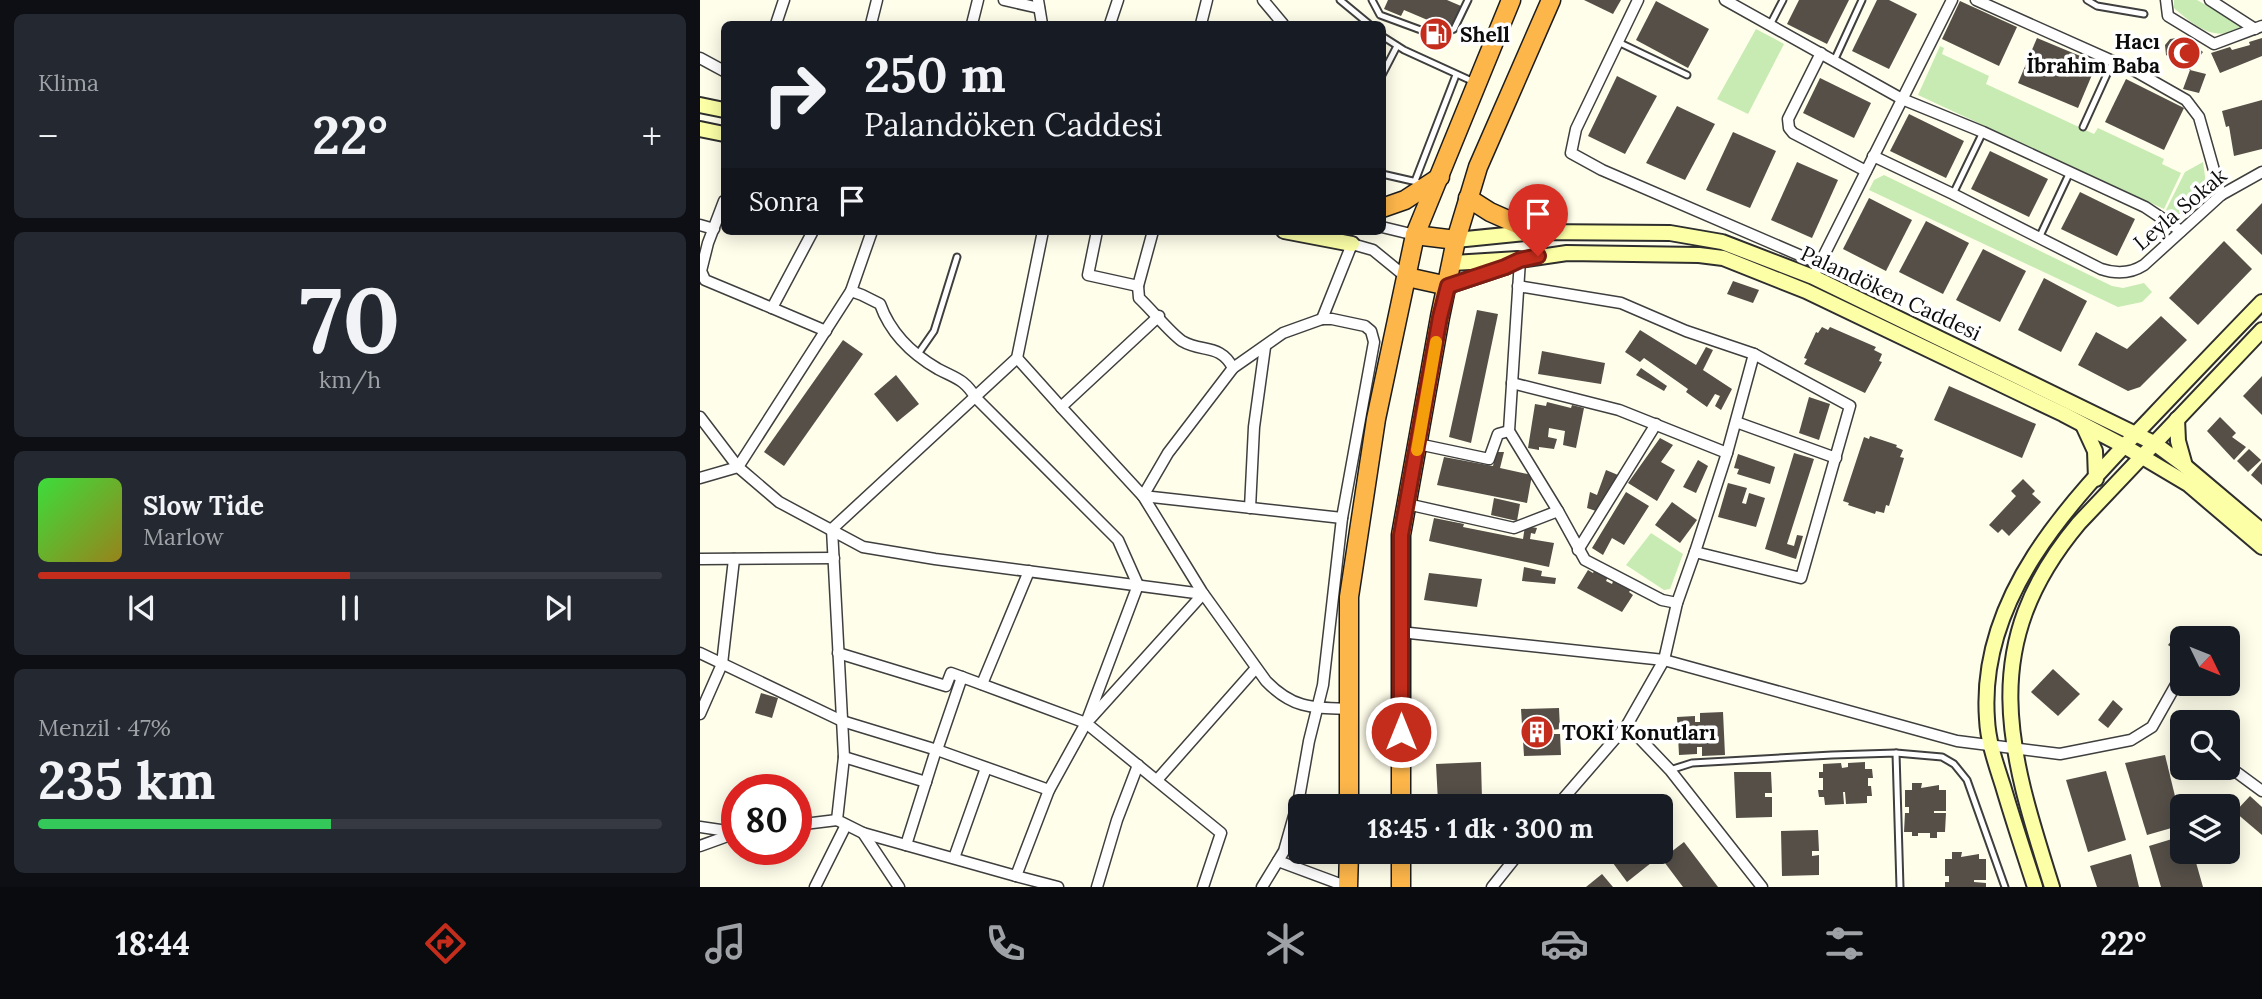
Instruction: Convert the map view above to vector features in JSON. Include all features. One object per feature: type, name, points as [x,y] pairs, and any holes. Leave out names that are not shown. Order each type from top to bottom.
[{"type":"highway","points":[[1349,794],[1349,597],[1376,419],[1428,181],[1477,83],[1511,0]]},
{"type":"highway","points":[[1401,794],[1401,535],[1440,317],[1456,240],[1478,167],[1551,0]]},
{"type":"highway","points":[[1386,207],[1405,200],[1428,181]]},
{"type":"highway","points":[[1468,198],[1490,212],[1535,232]]},
{"type":"highway","points":[[1415,235],[1456,240]]},
{"type":"highway","points":[[1407,277],[1448,286]]},
{"type":"highway","points":[[1342,886],[1347,864]]},
{"type":"highway","points":[[1401,864],[1401,887]]},
{"type":"street","points":[[777,21],[784,0]]},
{"type":"street","points":[[872,21],[877,0]]},
{"type":"street","points":[[973,21],[978,0]]},
{"type":"street","points":[[1004,0],[1038,4]]},
{"type":"street","points":[[1111,21],[1118,0]]},
{"type":"street","points":[[1202,21],[1207,0]]},
{"type":"street","points":[[1263,0],[1280,21]]},
{"type":"street","points":[[1638,0],[1576,130],[1571,153],[1816,271]]},
{"type":"street","points":[[1725,0],[1902,99],[1983,132],[2145,207],[2181,231]]},
{"type":"street","points":[[1806,291],[1952,0]]},
{"type":"street","points":[[1976,0],[2113,61],[2186,100],[2199,117],[2221,195]]},
{"type":"street","points":[[2166,0],[2168,16],[2214,44],[2259,27]]},
{"type":"street","points":[[2210,0],[2259,27]]},
{"type":"street","points":[[1821,53],[1788,119],[1789,128],[1793,133],[1866,171]]},
{"type":"street","points":[[700,58],[721,69]]},
{"type":"street","points":[[700,105],[721,109]]},
{"type":"street","points":[[700,129],[721,133]]},
{"type":"street","points":[[1873,156],[2039,238]]},
{"type":"street","name":"Leyla Sokak","points":[[2039,238],[2101,269],[2121,273],[2136,270],[2221,195],[2262,172]]},
{"type":"street","points":[[721,209],[701,271],[705,280],[827,331]]},
{"type":"street","points":[[700,225],[714,229]]},
{"type":"street","points":[[1386,228],[1415,235]]},
{"type":"street","points":[[1535,232],[1538,256]]},
{"type":"street","name":"Palandöken Caddesi","points":[[1456,240],[1535,232],[1671,233],[1745,249],[1816,271],[2154,443],[2262,531]]},
{"type":"street","points":[[772,308],[811,235]]},
{"type":"street","points":[[700,478],[738,467],[851,291],[871,235]]},
{"type":"street","points":[[832,529],[1017,358],[1042,235]]},
{"type":"street","points":[[1096,235],[1088,275],[1139,286]]},
{"type":"street","points":[[1152,235],[1139,286],[1139,298],[1183,341],[1219,351],[1228,358],[1233,368]]},
{"type":"street","points":[[1305,235],[1373,250],[1407,277]]},
{"type":"street","points":[[1322,319],[1352,244]]},
{"type":"street","name":"Palandöken Caddesi","points":[[1448,286],[1520,260],[1567,253],[1723,258],[1806,291],[2142,455],[2188,484],[2262,547]]},
{"type":"street","name":"Palandöken Caddesi","points":[[1453,262],[1510,258],[1520,260]]},
{"type":"street","points":[[1520,260],[1509,430],[1585,560],[1662,600],[1676,603]]},
{"type":"street","points":[[1518,286],[1621,303],[1686,331],[1754,354],[1850,406],[1801,578],[1695,552]]},
{"type":"street","points":[[851,291],[880,304],[891,329],[918,354],[940,370],[966,383],[976,398],[1118,540],[1138,585],[1086,723],[1049,790],[1016,876]]},
{"type":"street","points":[[2035,887],[1990,744],[1986,705],[1987,675],[2002,619],[2020,578],[2044,538],[2135,434],[2262,302]]},
{"type":"street","points":[[1061,407],[1158,316]]},
{"type":"street","points":[[1143,496],[1168,453],[1233,368],[1283,333],[1322,319],[1364,326],[1371,331],[1374,338],[1342,517],[1323,685],[1299,798],[1284,851],[1262,887]]},
{"type":"street","points":[[2052,887],[2026,805],[2010,710],[2009,683],[2018,628],[2029,597],[2057,549],[2142,455],[2262,330]]},
{"type":"street","points":[[1250,508],[1254,427],[1265,346]]},
{"type":"street","points":[[1567,794],[1627,725],[1664,660],[1676,603],[1727,453],[1754,354]]},
{"type":"street","points":[[1017,358],[1143,496],[1203,594],[1256,668],[1277,692],[1297,705],[1350,709]]},
{"type":"street","points":[[1512,383],[1619,410],[1727,453]]},
{"type":"street","points":[[700,417],[738,467],[779,502],[863,547],[1203,594]]},
{"type":"street","points":[[2177,419],[2178,441],[2185,466]]},
{"type":"street","points":[[1736,422],[1836,458]]},
{"type":"street","points":[[1578,550],[1656,424]]},
{"type":"street","points":[[2082,424],[2095,451],[2095,479]]},
{"type":"street","points":[[1418,444],[1489,459],[1498,434],[1509,430]]},
{"type":"street","points":[[1143,496],[1342,517]]},
{"type":"street","points":[[1407,504],[1514,528],[1558,511]]},
{"type":"street","points":[[815,887],[841,822],[844,757],[832,529]]},
{"type":"street","points":[[700,559],[834,558]]},
{"type":"street","points":[[700,714],[722,664],[734,559]]},
{"type":"street","points":[[982,684],[1029,571]]},
{"type":"street","points":[[1086,723],[1203,594]]},
{"type":"street","points":[[1400,632],[1664,660],[1957,741],[2060,754],[2131,740],[2152,727],[2170,695]]},
{"type":"street","points":[[700,653],[842,721],[937,750],[1049,790]]},
{"type":"street","points":[[838,653],[946,686],[951,673],[1086,723],[1222,833],[1203,887]]},
{"type":"street","points":[[1157,780],[1256,668]]},
{"type":"street","points":[[906,845],[962,677]]},
{"type":"street","points":[[1627,725],[1670,770],[1762,887]]},
{"type":"street","points":[[844,757],[926,782]]},
{"type":"street","points":[[1097,887],[1117,820],[1138,765]]},
{"type":"street","points":[[954,858],[986,768]]},
{"type":"street","points":[[2240,775],[2262,791]]},
{"type":"street","points":[[812,824],[841,822],[863,833],[1056,887]]},
{"type":"street","points":[[700,827],[721,830]]},
{"type":"street","points":[[863,833],[899,887]]},
{"type":"street","points":[[700,846],[721,838]]},
{"type":"street","points":[[1278,861],[1342,886]]},
{"type":"street","points":[[1492,887],[1510,864]]},
{"type":"lane","points":[[1340,0],[1365,21]]},
{"type":"lane","points":[[1372,0],[1380,15],[1437,36],[1454,29],[1468,0]]},
{"type":"lane","points":[[1770,25],[1783,0]]},
{"type":"lane","points":[[1834,61],[1862,0]]},
{"type":"lane","points":[[2087,0],[2097,6],[2144,14]]},
{"type":"lane","points":[[1386,39],[1477,83]]},
{"type":"lane","points":[[1618,42],[1688,75]]},
{"type":"lane","points":[[1386,67],[1397,46]]},
{"type":"lane","points":[[2083,127],[2113,61]]},
{"type":"lane","points":[[1386,175],[1428,181],[1456,75]]},
{"type":"lane","points":[[1953,194],[1983,132]]},
{"type":"lane","points":[[2039,238],[2070,173]]},
{"type":"lane","points":[[918,354],[934,331],[957,257]]},
{"type":"lane","points":[[1670,770],[1692,763],[1896,753],[1936,755],[1948,760],[1967,780],[2005,887]]},
{"type":"lane","points":[[1896,753],[1900,887]]},
{"type":"green space","points":[[2174,0],[2197,0],[2242,26],[2224,34],[2206,31],[2174,8]]},
{"type":"green space","points":[[1756,29],[1784,44],[1748,114],[1717,99]]},
{"type":"green space","points":[[1940,46],[1944,48],[1942,54],[1989,76],[1986,84],[2094,134],[2098,128],[2164,159],[2162,164],[2181,173],[2164,209],[1918,95]]},
{"type":"green space","points":[[2203,162],[2207,191],[2177,216],[2166,210],[2185,172]]},
{"type":"green space","points":[[1884,175],[2112,286],[2123,288],[2144,283],[2152,292],[2142,302],[2118,307],[1869,190],[1874,180]]},
{"type":"green space","points":[[1651,533],[1683,554],[1670,589],[1664,590],[1626,565]]},
{"type":"building","points":[[1388,0],[1447,0],[1461,6],[1451,30],[1404,10],[1401,16],[1384,9]]},
{"type":"building","points":[[1584,0],[1621,0],[1613,14]]},
{"type":"building","points":[[1799,0],[1849,0],[1827,44],[1787,24]]},
{"type":"building","points":[[1877,0],[1889,0],[1917,14],[1889,69],[1852,51]]},
{"type":"building","points":[[1656,1],[1709,29],[1688,68],[1636,40]]},
{"type":"building","points":[[1960,1],[2017,27],[1999,66],[1942,39]]},
{"type":"building","name":"Hacı İbrahim Baba","points":[[2184,37],[2203,52],[2190,70],[2166,55],[2165,45],[2170,39]]},
{"type":"building","points":[[2037,38],[2097,63],[2078,108],[2018,83]]},
{"type":"building","points":[[2262,38],[2262,56],[2220,73],[2211,53],[2250,45],[2249,42]]},
{"type":"building","points":[[2190,70],[2206,74],[2199,93],[2183,89]]},
{"type":"building","points":[[1617,76],[1657,96],[1625,154],[1588,136]]},
{"type":"building","points":[[1820,78],[1871,103],[1854,138],[1803,113]]},
{"type":"building","points":[[2126,79],[2184,108],[2164,150],[2105,122]]},
{"type":"building","points":[[2262,100],[2262,149],[2234,156],[2229,126],[2226,127],[2222,111]]},
{"type":"building","points":[[1677,106],[1715,124],[1685,180],[1646,163]]},
{"type":"building","points":[[1909,114],[1964,141],[1946,178],[1890,151]]},
{"type":"building","points":[[1733,132],[1776,151],[1750,208],[1706,190]]},
{"type":"building","points":[[1990,151],[2048,179],[2029,217],[1971,189]]},
{"type":"building","points":[[1797,162],[1838,180],[1812,238],[1771,220]]},
{"type":"building","points":[[2080,192],[2135,219],[2117,256],[2061,229]]},
{"type":"building","points":[[1869,198],[1912,220],[1886,271],[1843,249]]},
{"type":"building","points":[[2262,203],[2262,255],[2236,230]]},
{"type":"building","points":[[1926,221],[1969,243],[1943,294],[1899,272]]},
{"type":"building","points":[[2224,241],[2252,269],[2198,325],[2169,298]]},
{"type":"building","points":[[1983,249],[2026,271],[2000,322],[1956,300]]},
{"type":"building","points":[[2044,278],[2087,301],[2061,352],[2018,330]]},
{"type":"building","points":[[1733,281],[1759,290],[1753,303],[1727,294]]},
{"type":"building","points":[[1477,310],[1498,314],[1471,443],[1449,437]]},
{"type":"building","points":[[2161,316],[2187,340],[2140,387],[2128,391],[2078,365],[2096,332],[2127,349]]},
{"type":"building","points":[[1822,327],[1828,330],[1830,327],[1876,347],[1874,350],[1882,354],[1879,361],[1882,362],[1865,393],[1804,364],[1807,359],[1804,358],[1816,332]]},
{"type":"building","points":[[1640,330],[1696,365],[1706,347],[1713,350],[1703,370],[1732,389],[1721,410],[1715,406],[1720,396],[1715,394],[1707,407],[1686,392],[1688,389],[1644,358],[1640,362],[1625,352]]},
{"type":"building","points":[[843,340],[863,354],[784,466],[764,452]]},
{"type":"building","points":[[1542,351],[1605,363],[1601,384],[1538,374]]},
{"type":"building","points":[[1641,368],[1667,386],[1664,391],[1636,375]]},
{"type":"building","points":[[896,375],[919,404],[897,422],[874,394]]},
{"type":"building","points":[[2262,376],[2262,415],[2243,396]]},
{"type":"building","points":[[1949,386],[2036,424],[2022,458],[1934,420]]},
{"type":"building","points":[[1809,397],[1830,404],[1819,440],[1799,433]]},
{"type":"building","points":[[1547,402],[1584,408],[1576,448],[1563,445],[1565,431],[1549,428],[1548,437],[1557,439],[1554,449],[1528,448],[1535,404],[1546,406]]},
{"type":"building","points":[[2220,417],[2236,433],[2232,437],[2246,447],[2234,460],[2207,431]]},
{"type":"building","points":[[1870,436],[1897,445],[1896,447],[1903,450],[1900,457],[1904,458],[1889,506],[1886,505],[1884,513],[1876,511],[1875,514],[1843,501],[1864,437],[1869,439]]},
{"type":"building","points":[[1660,438],[1673,445],[1661,462],[1675,470],[1657,501],[1628,483]]},
{"type":"building","points":[[2249,449],[2261,460],[2248,472],[2237,461]]},
{"type":"building","points":[[1496,452],[1504,452],[1500,468],[1532,475],[1527,503],[1437,485],[1444,457],[1493,466]]},
{"type":"building","points":[[1794,453],[1814,459],[1787,544],[1794,546],[1797,535],[1803,536],[1796,559],[1765,549]]},
{"type":"building","points":[[1738,454],[1775,467],[1770,484],[1737,474],[1739,469],[1734,468]]},
{"type":"building","points":[[1698,460],[1708,466],[1696,493],[1683,487]]},
{"type":"building","points":[[2262,462],[2262,485],[2251,475]]},
{"type":"building","points":[[1606,470],[1618,475],[1596,511],[1587,508],[1590,492],[1597,495]]},
{"type":"building","points":[[2023,479],[2035,491],[2032,494],[2041,502],[2009,536],[2002,529],[1998,533],[1989,525],[2016,496],[2011,491]]},
{"type":"building","points":[[1728,483],[1747,488],[1742,503],[1746,504],[1749,493],[1765,498],[1756,527],[1718,517]]},
{"type":"building","points":[[1626,492],[1649,506],[1624,545],[1612,538],[1603,555],[1592,548]]},
{"type":"building","points":[[1494,498],[1520,504],[1517,521],[1491,515]]},
{"type":"building","points":[[1672,502],[1697,520],[1680,543],[1655,525]]},
{"type":"building","points":[[1434,518],[1523,539],[1525,526],[1537,528],[1535,534],[1531,533],[1530,539],[1554,543],[1549,567],[1429,541]]},
{"type":"building","points":[[1524,567],[1542,571],[1541,576],[1556,578],[1555,584],[1522,581]]},
{"type":"building","points":[[1595,569],[1608,577],[1606,581],[1612,584],[1614,579],[1632,588],[1629,592],[1633,595],[1622,612],[1577,588],[1588,570],[1593,573]]},
{"type":"building","points":[[1429,573],[1482,579],[1477,607],[1424,600]]},
{"type":"building","points":[[2053,669],[2080,694],[2058,716],[2031,692]]},
{"type":"building","points":[[761,693],[778,698],[772,718],[755,713]]},
{"type":"building","points":[[2113,700],[2123,709],[2108,728],[2098,720]]},
{"type":"building","name":"TOKİ Konutları","points":[[1559,708],[1560,729],[1552,730],[1552,734],[1560,734],[1561,755],[1524,756],[1521,709]]},
{"type":"building","points":[[1723,712],[1725,755],[1702,756],[1702,747],[1697,747],[1697,754],[1679,755],[1677,717],[1695,716],[1695,722],[1700,722],[1700,713]]},
{"type":"building","points":[[2165,755],[2174,794],[2170,794],[2170,828],[2147,835],[2125,763]]},
{"type":"building","points":[[1481,762],[1482,794],[1438,794],[1436,764]]},
{"type":"building","points":[[1865,762],[1865,769],[1872,769],[1873,778],[1868,778],[1872,796],[1867,796],[1867,803],[1846,804],[1843,792],[1844,804],[1825,805],[1824,797],[1819,797],[1818,790],[1823,790],[1823,778],[1819,778],[1819,772],[1823,772],[1823,764],[1841,763],[1842,768],[1848,767],[1848,763]]},
{"type":"building","points":[[2106,771],[2126,840],[2088,852],[2066,780]]},
{"type":"building","points":[[1734,772],[1771,772],[1772,793],[1765,793],[1765,797],[1772,797],[1772,817],[1736,818]]},
{"type":"building","points":[[1912,783],[1922,783],[1921,788],[1939,785],[1939,790],[1946,790],[1946,811],[1934,811],[1946,813],[1945,832],[1937,832],[1937,838],[1930,838],[1930,833],[1912,836],[1912,832],[1904,832],[1905,813],[1909,813],[1909,807],[1905,807],[1905,790],[1912,790]]},
{"type":"building","points":[[2250,796],[2262,807],[2262,835],[2240,816],[2240,807]]},
{"type":"building","points":[[1818,830],[1819,851],[1812,851],[1812,856],[1819,855],[1819,875],[1782,876],[1781,831]]},
{"type":"building","points":[[2170,840],[2170,864],[2196,864],[2203,887],[2161,887],[2149,846]]},
{"type":"building","points":[[1684,842],[1718,887],[1683,887],[1666,864],[1673,864],[1673,850]]},
{"type":"building","points":[[1952,852],[1962,852],[1961,857],[1979,854],[1979,859],[1986,859],[1986,880],[1974,882],[1986,883],[1986,887],[1945,887],[1949,876],[1945,876],[1945,859],[1952,859]]},
{"type":"building","points":[[2131,854],[2139,887],[2097,887],[2090,866]]},
{"type":"building","points":[[1614,864],[1650,864],[1627,882]]},
{"type":"building","points":[[1602,874],[1613,887],[1586,887]]},
{"type":"slow traffic","points":[[1417,450],[1436,342]]},
{"type":"place","name":"Shell","points":[[1436,34]]},
{"type":"place","name":"Hacı İbrahim Baba","points":[[2184,53]]},
{"type":"place","name":"TOKİ Konutları","points":[[1537,732]]},
{"type":"route","points":[[1401,732],[1401,535],[1440,317],[1448,286],[1538,256]]}]
